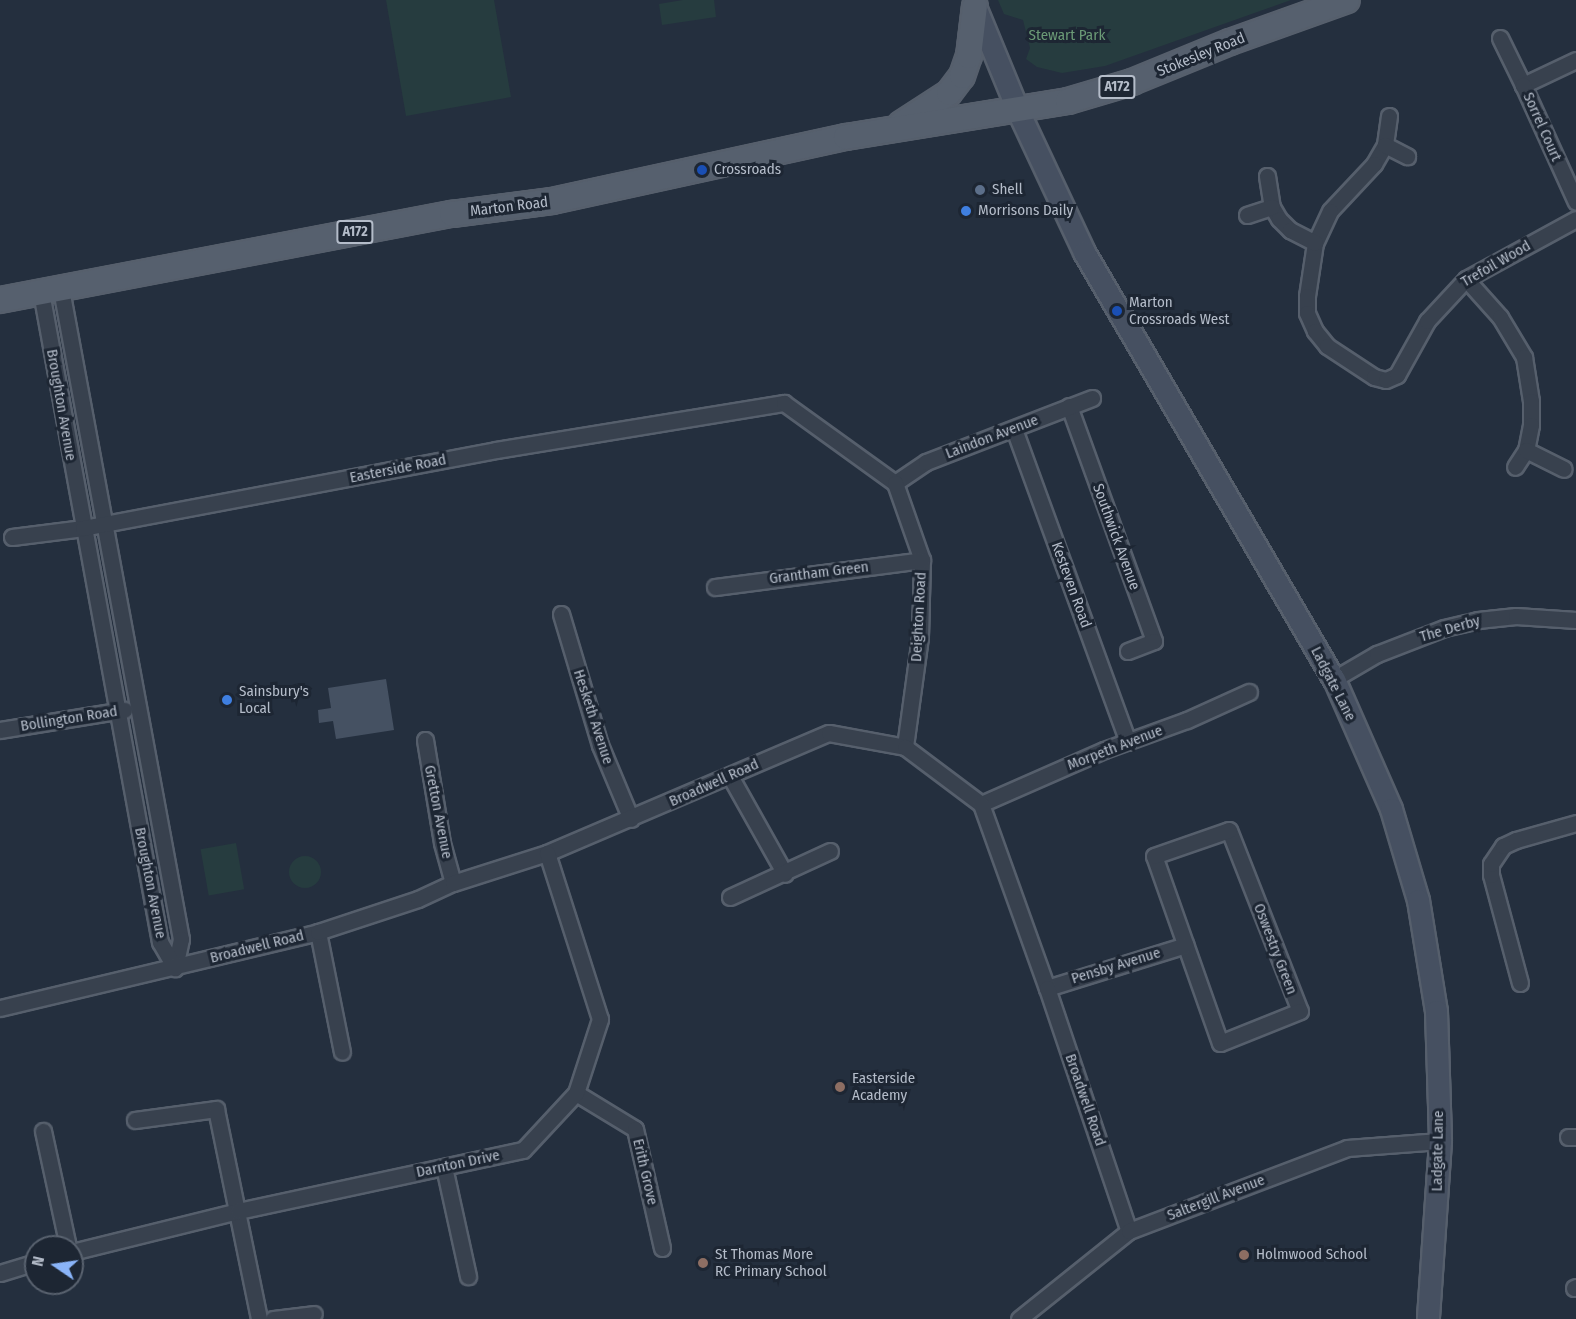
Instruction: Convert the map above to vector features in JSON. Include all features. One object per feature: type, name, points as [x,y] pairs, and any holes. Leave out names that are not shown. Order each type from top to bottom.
[{"type":"main road","name":"Stokesley Road","points":[[1018,111],[1068,101],[1132,82],[1230,42],[1347,0]]},
{"type":"main road","name":"Ladgate Lane","points":[[974,3],[1018,111],[1084,252],[1334,679],[1391,809],[1418,900],[1436,1011],[1440,1141],[1428,1319]]},
{"type":"main road","name":"A172","points":[[891,130],[949,93],[962,76],[969,56],[974,3]]},
{"type":"main road","name":"Marton Road","points":[[0,300],[440,216],[552,201],[846,137],[1018,111]]},
{"type":"street","name":"Sorrel Court","points":[[1500,38],[1576,202]]},
{"type":"street","name":"Sorrel Court","points":[[1523,85],[1576,60]]},
{"type":"street","name":"Trefoil Wood","points":[[1389,116],[1385,145],[1374,164],[1330,211],[1315,243],[1307,296],[1307,313],[1315,331],[1346,361],[1380,379],[1391,379],[1397,375],[1427,321],[1466,279],[1576,219]]},
{"type":"street","points":[[1385,145],[1407,156]]},
{"type":"street","points":[[1267,176],[1272,207],[1290,231],[1315,243]]},
{"type":"street","points":[[1247,215],[1272,207]]},
{"type":"street","points":[[1466,279],[1500,317],[1524,357],[1531,401],[1531,425],[1526,450],[1515,467]]},
{"type":"street","name":"Broughton Avenue","points":[[51,290],[104,524],[181,939],[175,968]]},
{"type":"street","name":"Broughton Avenue","points":[[51,290],[83,528],[160,942],[175,968]]},
{"type":"street","name":"Laindon Avenue","points":[[895,483],[926,462],[1092,398]]},
{"type":"street","name":"Easterside Road","points":[[12,537],[83,528],[496,450],[784,404],[895,483]]},
{"type":"street","name":"Southwick Avenue","points":[[1069,406],[1154,641],[1128,651]]},
{"type":"street","name":"Kesteven Road","points":[[1014,429],[1128,742]]},
{"type":"street","points":[[1526,450],[1564,469]]},
{"type":"street","name":"Deighton Road","points":[[895,483],[922,560],[920,638],[905,747]]},
{"type":"street","name":"Grantham Green","points":[[715,587],[922,560]]},
{"type":"street","name":"Hesketh Avenue","points":[[561,614],[600,745],[631,819]]},
{"type":"street","name":"The Derby","points":[[1334,679],[1377,654],[1444,628],[1478,620],[1516,616],[1576,620]]},
{"type":"street","name":"Morpeth Avenue","points":[[981,804],[1128,742],[1187,720],[1249,692]]},
{"type":"street","name":"Bollington Road","points":[[0,730],[138,707]]},
{"type":"street","name":"Broadwell Road","points":[[0,1008],[318,932],[547,852],[631,819],[829,733],[905,747],[981,804],[1047,988],[1129,1231]]},
{"type":"street","name":"Gretton Avenue","points":[[425,740],[442,843],[453,883]]},
{"type":"street","points":[[730,776],[785,874]]},
{"type":"street","points":[[1520,983],[1491,875],[1491,864],[1503,846],[1516,840],[1576,823]]},
{"type":"street","name":"Oswestry Green","points":[[1229,830],[1300,1011],[1220,1043],[1186,945],[1154,856],[1229,830]]},
{"type":"street","points":[[730,897],[785,874],[830,851]]},
{"type":"street","name":"Darnton Drive","points":[[84,1249],[238,1211],[523,1150],[576,1093],[600,1019],[547,852]]},
{"type":"street","points":[[318,932],[342,1052]]},
{"type":"street","name":"Pensby Avenue","points":[[1047,988],[1186,945]]},
{"type":"street","name":"Erith Grove","points":[[576,1093],[635,1129],[662,1248]]},
{"type":"street","points":[[135,1120],[216,1109],[259,1319]]},
{"type":"street","points":[[43,1131],[65,1235]]},
{"type":"street","name":"Saltergill Avenue","points":[[1020,1319],[1129,1231],[1347,1148],[1440,1141]]},
{"type":"street","points":[[444,1167],[468,1276]]},
{"type":"street","points":[[0,1272],[24,1265]]},
{"type":"street","points":[[273,1319],[314,1314]]},
{"type":"green space","points":[[386,0],[494,0],[511,97],[406,116]]},
{"type":"green space","points":[[683,0],[714,0],[716,17],[662,25],[659,4]]},
{"type":"green space","name":"Stewart Park","points":[[998,0],[1291,0],[1105,66],[1062,73],[1037,67],[1026,59],[1030,48],[1023,20],[1004,14]]},
{"type":"green space","points":[[236,843],[244,889],[209,896],[201,849]]},
{"type":"green space","points":[[305,856],[316,861],[321,872],[316,883],[305,888],[294,883],[289,872],[294,861]]},
{"type":"building","points":[[386,679],[394,730],[336,739],[333,721],[319,723],[318,710],[331,708],[328,688]]},
{"type":"place","name":"Crossroads","points":[[702,170]]},
{"type":"place","name":"Shell","points":[[980,190]]},
{"type":"place","name":"Morrisons Daily","points":[[966,211]]},
{"type":"place","name":"Marton Crossroads West","points":[[1117,311]]},
{"type":"place","name":"Sainsbury's Local","points":[[227,700]]},
{"type":"place","name":"Easterside Academy","points":[[840,1087]]},
{"type":"place","name":"Holmwood School","points":[[1244,1255]]},
{"type":"place","name":"St Thomas More RC Primary School","points":[[703,1263]]}]
